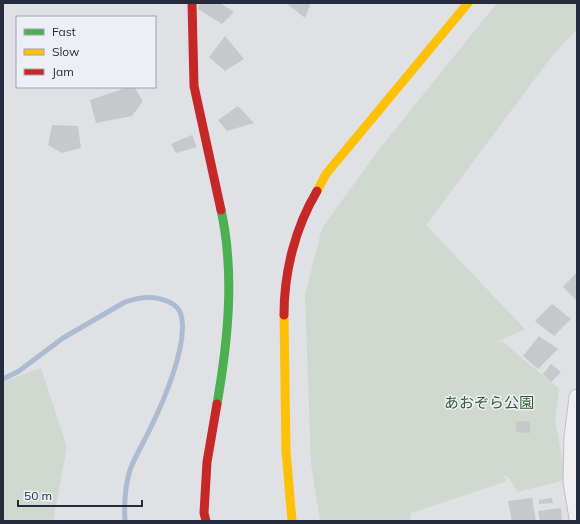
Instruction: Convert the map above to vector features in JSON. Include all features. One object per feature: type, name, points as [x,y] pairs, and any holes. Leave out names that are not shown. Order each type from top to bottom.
[{"type":"street","points":[[192,3],[194,86],[223,214],[228,251],[228,298],[225,357],[207,462],[204,512],[206,521]]},
{"type":"street","points":[[292,521],[286,451],[284,305],[288,270],[298,229],[326,174],[468,3]]},
{"type":"street","points":[[577,397],[572,438],[577,518]]},
{"type":"green space","name":"あおぞら公園","points":[[497,3],[577,3],[577,29],[552,56],[426,225],[525,329],[495,343],[503,342],[559,389],[555,420],[566,480],[517,492],[510,479],[502,474],[507,481],[411,513],[410,521],[320,521],[311,464],[305,295],[322,228],[380,148]]},
{"type":"green space","points":[[41,368],[67,447],[53,521],[3,521],[3,382]]},
{"type":"building","points":[[199,3],[220,3],[234,12],[222,24],[198,9]]},
{"type":"building","points":[[286,3],[311,3],[305,18]]},
{"type":"building","points":[[225,36],[244,59],[225,71],[209,57]]},
{"type":"building","points":[[125,88],[135,88],[143,101],[132,116],[96,123],[90,100]]},
{"type":"building","points":[[238,106],[254,123],[227,131],[218,120]]},
{"type":"building","points":[[52,125],[78,126],[81,148],[62,153],[48,145]]},
{"type":"building","points":[[192,135],[197,147],[176,153],[171,144]]},
{"type":"building","points":[[577,272],[577,301],[563,287]]},
{"type":"building","points":[[552,304],[571,319],[554,336],[535,321]]},
{"type":"building","points":[[539,336],[558,349],[538,369],[523,356]]},
{"type":"building","points":[[551,364],[561,372],[551,382],[543,374]]},
{"type":"building","points":[[530,421],[530,433],[516,432],[516,422]]},
{"type":"building","points":[[532,498],[536,521],[512,521],[508,501]]},
{"type":"building","points":[[552,498],[553,503],[539,504],[539,500]]},
{"type":"building","points":[[561,508],[562,521],[540,521],[538,511]]},
{"type":"waterway","points":[[3,379],[19,371],[63,338],[125,302],[151,297],[162,299],[178,308],[182,324],[182,339],[174,372],[161,405],[130,470],[125,495],[125,521]]},
{"type":"traffic: fast","points":[[217,404],[227,332],[229,282],[228,258],[221,210]]},
{"type":"traffic: slow","points":[[317,191],[326,174],[468,3]]},
{"type":"traffic: slow","points":[[284,315],[286,451],[292,521]]},
{"type":"traffic: jam","points":[[192,3],[194,86],[221,210]]},
{"type":"traffic: jam","points":[[284,315],[286,283],[292,251],[309,205],[317,191]]},
{"type":"traffic: jam","points":[[206,521],[204,513],[207,462],[217,404]]}]
